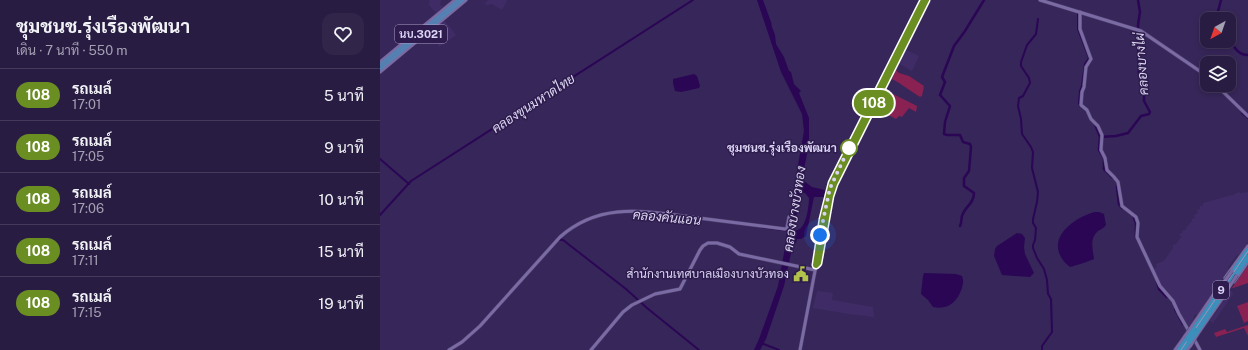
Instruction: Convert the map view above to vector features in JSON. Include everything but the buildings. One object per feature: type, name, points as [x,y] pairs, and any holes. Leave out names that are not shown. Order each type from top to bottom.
[{"type":"highway","name":"9","points":[[1195,331],[1248,250]]},
{"type":"highway","name":"9","points":[[1179,350],[1195,331],[1248,259]]},
{"type":"highway","name":"9","points":[[1183,350],[1188,340]]},
{"type":"main road","name":"นบ.3021","points":[[380,64],[459,0]]},
{"type":"main road","name":"นบ.3021","points":[[380,70],[463,0]]},
{"type":"street","name":"นบ.3021","points":[[380,64],[455,0]]},
{"type":"street","name":"นบ.3021","points":[[380,70],[466,0]]},
{"type":"street","points":[[800,350],[823,219],[832,183],[925,0]]},
{"type":"street","points":[[1040,0],[1080,14],[1140,30],[1200,71]]},
{"type":"street","points":[[1080,14],[1080,29],[1090,59],[1086,67],[1081,103],[1087,110],[1091,119],[1098,126],[1102,137],[1101,152],[1105,158],[1107,170],[1118,182],[1121,204],[1136,217],[1138,223],[1138,238],[1160,286],[1173,301],[1200,350]]},
{"type":"street","points":[[426,25],[438,18]]},
{"type":"street","points":[[1223,92],[1248,116]]},
{"type":"street","points":[[449,350],[462,342],[480,326],[560,237],[571,228],[589,218],[608,212],[634,210],[785,229],[787,228],[789,217]]},
{"type":"street","points":[[591,350],[623,312],[632,305],[655,294],[680,289],[701,249],[710,243],[730,246],[739,254],[815,270]]},
{"type":"street","points":[[1188,329],[1248,246]]},
{"type":"street","points":[[1248,246],[1216,294],[1217,298],[1222,298],[1248,259]]},
{"type":"street","points":[[1195,341],[1248,259]]},
{"type":"street","points":[[1195,331],[1207,304]]},
{"type":"street","points":[[1175,350],[1188,340],[1212,314]]},
{"type":"street","points":[[1187,350],[1188,340]]},
{"type":"shaded area","points":[[429,0],[441,0],[440,6],[442,5],[443,7],[436,13],[428,4],[430,3]]},
{"type":"shaded area","points":[[481,0],[486,3],[488,0],[507,0],[502,10],[492,4],[487,5]]},
{"type":"shaded area","points":[[444,20],[456,35],[439,47],[437,40],[425,43],[422,38]]},
{"type":"shaded area","points":[[906,50],[919,56],[912,71],[896,62],[900,55],[903,56]]},
{"type":"shaded area","points":[[896,70],[899,73],[909,76],[924,86],[922,96],[920,97],[892,79]]},
{"type":"shaded area","points":[[883,89],[917,106],[916,112],[909,108],[902,117],[899,116],[896,119],[883,112],[886,112],[887,110],[890,112],[892,109],[877,100]]},
{"type":"shaded area","points":[[1240,192],[1240,194],[1243,192],[1248,192],[1248,242],[1240,254],[1236,256],[1228,267],[1228,271],[1198,314],[1194,315],[1193,321],[1188,328],[1177,307],[1163,290],[1153,269],[1157,267],[1156,264],[1164,261],[1173,248],[1173,245],[1176,244],[1182,236],[1179,234],[1183,233],[1182,231],[1187,229],[1186,228],[1192,219],[1195,218],[1194,215],[1198,213],[1197,210],[1200,209],[1200,206],[1203,206],[1203,203],[1232,195],[1233,196],[1234,194]]},
{"type":"shaded area","points":[[1248,265],[1248,283],[1232,288]]},
{"type":"shaded area","points":[[1231,290],[1233,294],[1213,323],[1210,321]]},
{"type":"shaded area","points":[[817,291],[833,293],[832,300],[873,307],[874,317],[813,308]]},
{"type":"shaded area","points":[[1248,302],[1248,321],[1244,323],[1237,306]]},
{"type":"shaded area","points":[[1248,325],[1248,336],[1244,328],[1216,337],[1214,333],[1225,329],[1227,332]]},
{"type":"water","name":"คลองบางบัวทอง","points":[[757,0],[763,0],[775,35],[776,44],[784,57],[789,71],[791,72],[794,84],[801,91],[799,93],[809,118],[810,140],[805,164],[804,181],[812,187],[825,190],[824,197],[814,197],[806,236],[801,239],[797,239],[796,243],[793,244],[784,286],[766,339],[760,350],[754,350],[778,286],[787,228],[793,207],[804,131],[802,114],[781,72]],"holes":[[[805,193],[809,198],[806,218],[801,227],[798,230],[794,230],[800,195]]]},
{"type":"water","points":[[694,74],[697,76],[700,86],[699,88],[681,92],[675,91],[673,79]]},
{"type":"water","points":[[1095,212],[1104,214],[1106,225],[1093,237],[1092,244],[1094,259],[1070,267],[1062,259],[1058,247],[1062,233],[1067,227],[1081,217]]},
{"type":"water","points":[[1017,233],[1022,234],[1025,238],[1025,254],[1034,273],[1030,277],[1002,275],[994,256],[997,246]]},
{"type":"water","points":[[924,273],[956,274],[962,276],[962,288],[958,297],[952,304],[939,308],[933,307],[921,294]]},
{"type":"waterway","name":"คลองขุนมหาดไทย","points":[[380,215],[411,181],[693,0]]},
{"type":"waterway","points":[[960,226],[963,213],[974,197],[974,193],[964,186],[964,178],[969,171],[971,147],[970,144],[963,142],[960,135],[944,134],[945,122],[950,106],[940,95],[945,82],[942,77],[954,46],[984,0]]},
{"type":"waterway","name":"คลองบางไผ่","points":[[1112,177],[1104,169],[1104,158],[1099,150],[1100,137],[1116,136],[1128,133],[1141,116],[1149,114],[1150,112],[1144,101],[1144,87],[1139,74],[1138,25],[1140,12],[1138,0]]},
{"type":"waterway","points":[[1218,12],[1221,0]]},
{"type":"waterway","points":[[1078,13],[1078,29],[1089,58],[1085,64],[1080,91],[1080,106]]},
{"type":"waterway","points":[[1038,19],[1036,34],[1027,45],[1021,62],[1021,66],[1029,78],[1030,83],[1023,96],[1019,98],[1018,106],[1022,134],[1033,152],[1032,168],[1038,192],[1033,219],[1033,223],[1036,228],[1033,248],[1044,269],[1047,280],[1048,294],[1051,299],[1052,332],[1042,346],[1042,350]]},
{"type":"waterway","points":[[1235,48],[1242,54],[1248,55]]},
{"type":"waterway","points":[[1242,113],[1248,118]]},
{"type":"waterway","points":[[1095,125],[1100,137]]},
{"type":"waterway","points":[[380,159],[409,184]]},
{"type":"waterway","name":"คลองบางไผ่","points":[[1117,186],[1119,204],[1122,208]]},
{"type":"waterway","name":"คลองคันแอน","points":[[651,214],[693,219]]},
{"type":"waterway","name":"คลองบางไผ่","points":[[1133,215],[1136,223],[1136,237]]},
{"type":"waterway","name":"คลองคันแอน","points":[[761,227],[790,231]]},
{"type":"waterway","points":[[558,240],[563,240],[626,289],[699,350]]},
{"type":"waterway","name":"คลองบางไผ่","points":[[1157,282],[1159,289],[1167,297]]},
{"type":"waterway","name":"คลองบางไผ่","points":[[1175,309],[1183,324]]},
{"type":"waterway","points":[[761,343],[779,350]]},
{"type":"railway","points":[[1181,350],[1248,251]]},
{"type":"bus line","name":"108","points":[[924,0],[832,183],[823,219],[816,265],[818,263],[830,196],[838,174],[926,0]]},
{"type":"place","name":"ชุมชนช.รุ่งเรืองพัฒนา","points":[[849,148]]},
{"type":"place","name":"สำนักงานเทศบาลเมืองบางบัวทอง","points":[[801,274]]},
{"type":"route","points":[[820,235],[830,188],[849,148]]}]
